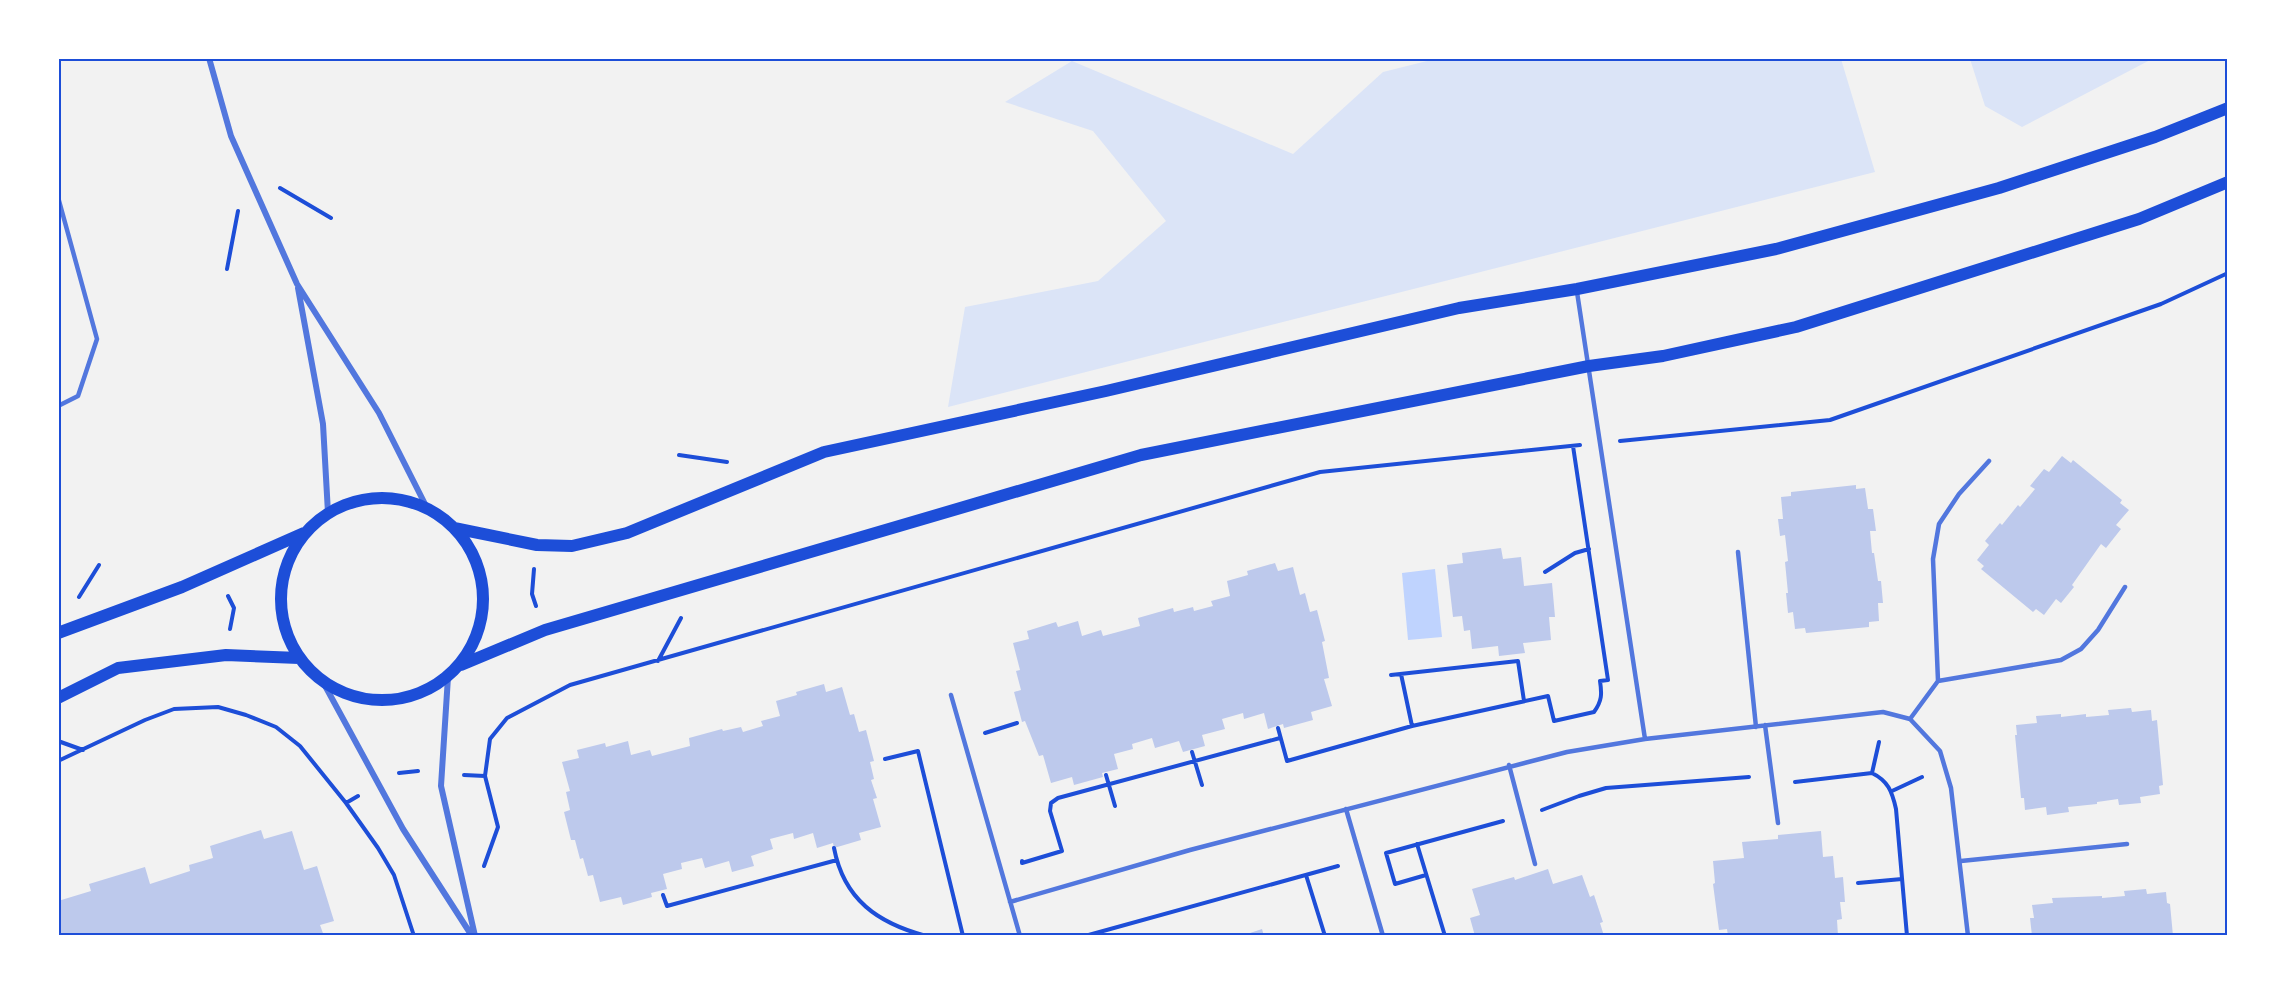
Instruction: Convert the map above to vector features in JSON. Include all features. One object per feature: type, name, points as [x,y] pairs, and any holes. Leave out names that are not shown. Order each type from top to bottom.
[{"type":"main road","points":[[454,528],[537,545],[572,546],[627,533],[824,452],[1106,391],[1460,308],[1577,289],[1776,249],[1988,191],[2155,137],[2228,108]]},
{"type":"main road","points":[[460,665],[544,630],[1141,455],[1589,366],[1663,356],[1796,327],[2139,219],[2228,182]]},
{"type":"main road","points":[[58,633],[182,587],[305,532],[328,513],[362,499],[395,498],[427,508],[454,528],[474,555],[483,587],[482,620],[470,651],[460,665],[448,677],[420,694],[387,702],[353,697],[323,682],[299,658],[285,628],[280,594],[287,561],[305,532]]},
{"type":"main road","points":[[58,698],[118,668],[226,655],[299,658]]},
{"type":"street","points":[[209,58],[231,136],[297,284],[380,413],[427,508]]},
{"type":"street","points":[[297,284],[322,424],[328,513]]},
{"type":"street","points":[[448,677],[441,786],[474,936]]},
{"type":"street","points":[[323,682],[403,829],[474,936]]},
{"type":"lane","points":[[58,196],[97,339],[78,396],[58,406]]},
{"type":"lane","points":[[1577,289],[1645,739]]},
{"type":"lane","points":[[1910,719],[1938,681],[1933,559],[1939,524],[1959,494],[1989,461]]},
{"type":"lane","points":[[1738,552],[1756,727]]},
{"type":"lane","points":[[1938,681],[2061,660],[2081,649],[2098,630],[2125,587]]},
{"type":"lane","points":[[951,695],[1020,936]]},
{"type":"lane","points":[[1010,902],[1190,850],[1509,765],[1567,752],[1645,739],[1883,712],[1910,719],[1940,751],[1951,788],[1968,936]]},
{"type":"lane","points":[[1765,725],[1778,823]]},
{"type":"lane","points":[[1509,765],[1535,864]]},
{"type":"lane","points":[[1346,809],[1383,936]]},
{"type":"lane","points":[[1961,861],[2127,844]]},
{"type":"path","points":[[227,269],[246,168],[331,218]]},
{"type":"path","points":[[1624,441],[1830,420],[2161,304],[2228,273]]},
{"type":"path","points":[[498,827],[485,776],[490,739],[507,718],[570,685],[1320,472],[1573,446],[1608,680],[1600,681],[1602,694],[1600,704],[1594,712],[1554,721],[1548,696],[1413,726],[1287,761],[1278,728]]},
{"type":"path","points":[[1545,572],[1575,553],[1589,549]]},
{"type":"path","points":[[534,568],[532,594],[538,612]]},
{"type":"path","points":[[657,662],[700,584]]},
{"type":"path","points":[[225,590],[234,608],[230,630]]},
{"type":"path","points":[[1391,675],[1518,661],[1524,701]]},
{"type":"path","points":[[1401,674],[1413,726]]},
{"type":"path","points":[[58,761],[174,709],[218,707],[276,727],[300,746],[378,848],[394,875],[414,936]]},
{"type":"path","points":[[988,744],[985,733],[1017,723]]},
{"type":"path","points":[[1019,852],[1022,863],[1062,851],[1050,810],[1051,803],[1058,798],[1280,738]]},
{"type":"path","points":[[58,741],[83,750]]},
{"type":"path","points":[[1872,773],[1879,742]]},
{"type":"path","points":[[885,759],[918,752],[963,936]]},
{"type":"path","points":[[1192,752],[1202,785]]},
{"type":"path","points":[[392,776],[402,772],[416,771]]},
{"type":"path","points":[[1426,875],[1395,884],[1386,853],[1556,807],[1579,796],[1606,788],[1772,776],[1796,782],[1872,773],[1883,778],[1892,791],[1896,809],[1907,936]]},
{"type":"path","points":[[458,774],[485,776]]},
{"type":"path","points":[[1106,775],[1115,806]]},
{"type":"path","points":[[1892,791],[1922,777]]},
{"type":"path","points":[[346,804],[357,796]]},
{"type":"path","points":[[1417,844],[1445,936]]},
{"type":"path","points":[[834,848],[853,895],[866,908],[887,921],[926,936]]},
{"type":"path","points":[[663,895],[667,906],[837,860]]},
{"type":"path","points":[[1085,936],[1338,866]]},
{"type":"path","points":[[1306,874],[1325,936]]},
{"type":"path","points":[[1858,883],[1902,879]]},
{"type":"shaded area","points":[[1970,58],[2152,59],[2022,127],[1985,106]]},
{"type":"shaded area","points":[[1435,59],[1841,59],[1875,172],[948,407],[965,307],[1098,281],[1166,221],[1093,131],[1005,102],[1072,61],[1293,154],[1383,72]]},
{"type":"water","points":[[1435,569],[1442,637],[1408,640],[1402,573]]},
{"type":"building","points":[[2062,456],[2071,463],[2073,460],[2122,500],[2120,503],[2129,510],[2116,525],[2121,529],[2106,548],[2101,544],[2072,585],[2074,587],[2061,603],[2056,599],[2044,615],[2036,609],[2033,612],[1981,569],[1984,566],[1977,560],[1989,545],[1985,541],[2035,489],[2030,486],[2044,469],[2049,472]]},
{"type":"building","points":[[1856,485],[1856,489],[1865,488],[1868,509],[1873,509],[1876,531],[1870,531],[1872,553],[1874,553],[1878,581],[1881,581],[1883,603],[1878,603],[1879,621],[1869,622],[1869,627],[1806,633],[1805,628],[1795,629],[1793,612],[1788,613],[1785,562],[1788,561],[1785,535],[1780,536],[1778,519],[1783,519],[1781,497],[1791,496],[1791,492]]},
{"type":"building","points":[[1501,548],[1503,559],[1521,557],[1524,586],[1552,583],[1555,617],[1549,617],[1551,640],[1523,643],[1525,653],[1499,656],[1498,646],[1472,649],[1470,630],[1464,631],[1462,616],[1453,617],[1447,565],[1463,563],[1462,553]]},
{"type":"building","points":[[1275,563],[1278,571],[1293,567],[1300,595],[1305,593],[1310,612],[1317,610],[1325,641],[1322,642],[1329,678],[1324,679],[1332,706],[1311,712],[1313,720],[1284,728],[1283,724],[1268,729],[1264,713],[1244,719],[1243,713],[1222,719],[1225,729],[1202,735],[1205,746],[1183,752],[1179,741],[1155,748],[1152,738],[1132,744],[1133,749],[1114,754],[1118,769],[1102,773],[1103,777],[1074,785],[1072,777],[1051,783],[1043,755],[1039,756],[1025,721],[1022,722],[1014,692],[1021,690],[1016,671],[1020,670],[1013,643],[1029,639],[1027,631],[1056,622],[1058,627],[1078,621],[1082,636],[1101,630],[1103,636],[1140,626],[1138,618],[1173,608],[1174,612],[1193,607],[1194,611],[1213,606],[1211,601],[1230,596],[1227,581],[1248,575],[1247,571]]},
{"type":"building","points":[[824,684],[826,692],[842,687],[850,715],[854,714],[859,732],[866,730],[874,761],[870,762],[874,779],[871,780],[877,798],[873,799],[881,827],[859,833],[861,840],[834,848],[833,843],[817,848],[813,833],[794,839],[793,833],[770,839],[773,849],[751,856],[754,866],[732,872],[729,861],[705,868],[702,858],[681,863],[682,869],[663,874],[667,889],[651,893],[652,897],[623,905],[621,897],[600,902],[593,875],[588,876],[575,840],[571,840],[564,812],[570,810],[566,792],[570,791],[562,762],[579,758],[577,750],[605,743],[606,747],[628,741],[631,755],[650,750],[652,756],[690,746],[689,738],[722,729],[723,731],[741,727],[743,732],[763,726],[761,721],[780,716],[776,701],[797,695],[796,692]]},
{"type":"building","points":[[2131,708],[2132,712],[2151,710],[2152,721],[2157,720],[2163,785],[2159,786],[2160,794],[2140,797],[2141,803],[2119,805],[2118,799],[2068,807],[2069,812],[2047,815],[2046,807],[2025,810],[2024,798],[2021,798],[2016,725],[2037,723],[2036,716],[2061,714],[2061,717],[2086,714],[2086,717],[2109,715],[2108,710]]},
{"type":"building","points":[[261,830],[264,839],[292,831],[304,870],[317,866],[334,921],[320,925],[324,936],[58,936],[58,901],[91,891],[89,884],[145,867],[150,884],[190,871],[189,865],[213,858],[210,846]]},
{"type":"building","points":[[1821,831],[1823,857],[1833,856],[1835,878],[1843,877],[1845,902],[1840,902],[1842,919],[1837,920],[1838,936],[1728,936],[1727,929],[1719,930],[1713,884],[1715,883],[1713,861],[1744,858],[1742,842],[1778,839],[1778,835]]},
{"type":"building","points":[[1548,869],[1553,884],[1582,875],[1590,897],[1594,895],[1603,922],[1600,923],[1604,936],[1475,936],[1470,918],[1480,915],[1472,889],[1514,877],[1515,880]]},
{"type":"building","points":[[2146,889],[2147,894],[2166,892],[2167,903],[2170,904],[2173,936],[2032,936],[2030,918],[2034,918],[2032,905],[2053,903],[2052,898],[2125,896],[2124,891]]},
{"type":"building","points":[[1262,929],[1264,936],[1244,936],[1244,935]]}]
